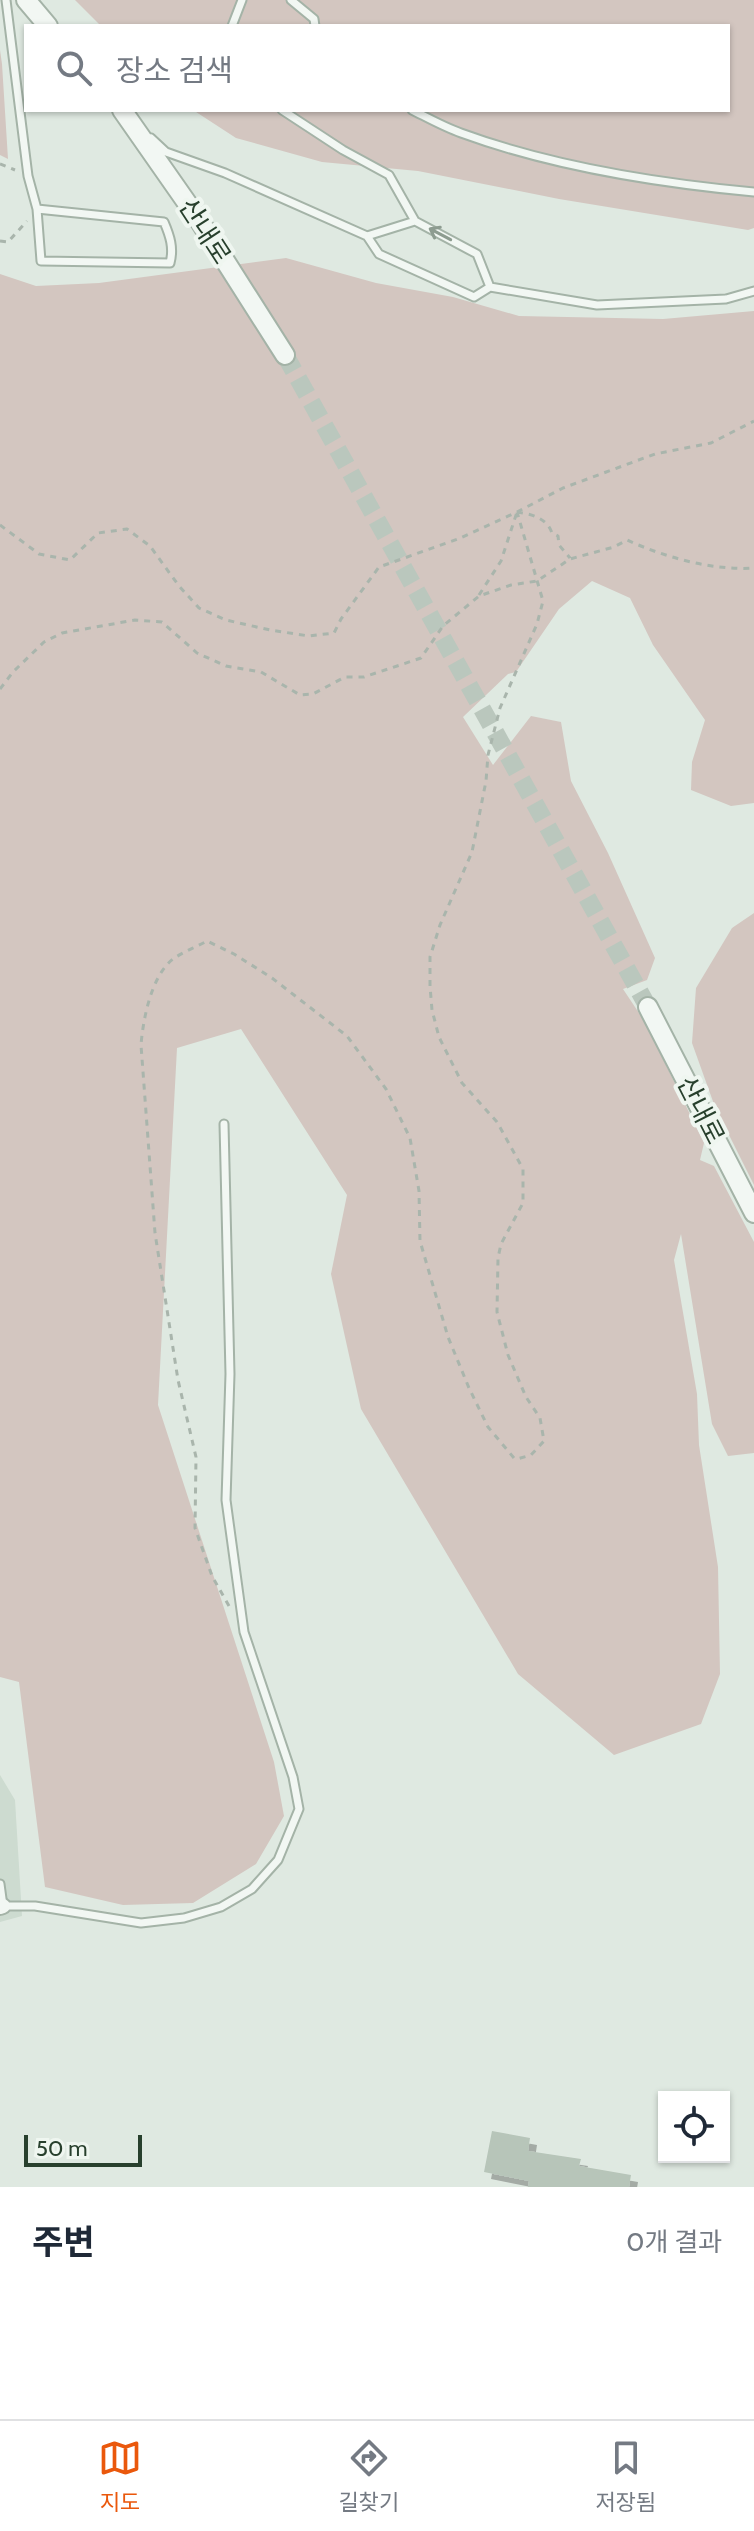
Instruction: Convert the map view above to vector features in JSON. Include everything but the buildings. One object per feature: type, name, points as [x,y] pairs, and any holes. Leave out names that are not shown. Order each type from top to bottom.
[{"type":"street","points":[[26,0],[46,24]]},
{"type":"street","name":"산내로","points":[[126,115],[201,223],[285,355]]},
{"type":"street","name":"산내로","points":[[648,1007],[754,1213]]},
{"type":"lane","points":[[6,0],[28,176],[37,209],[41,261],[170,263],[173,253],[164,222],[37,209]]},
{"type":"lane","points":[[233,24],[242,0]]},
{"type":"lane","points":[[291,0],[314,19],[315,24]]},
{"type":"lane","points":[[285,112],[343,150],[389,175],[415,221],[477,254],[490,287]]},
{"type":"lane","points":[[416,112],[460,133],[548,159],[641,177],[754,192]]},
{"type":"lane","points":[[126,115],[166,152],[225,173],[367,236],[379,254],[474,297],[490,287],[597,305],[726,299],[754,291]]},
{"type":"lane","points":[[367,236],[415,221]]},
{"type":"lane","points":[[0,1884],[2,1906],[35,1906],[141,1923],[184,1918],[221,1907],[252,1889],[278,1860],[299,1809],[293,1777],[244,1632],[226,1500],[230,1374],[224,1124]]},
{"type":"path","points":[[0,164],[28,176]]},
{"type":"path","points":[[0,241],[8,242],[37,209]]},
{"type":"path","points":[[0,525],[39,554],[70,560],[98,533],[127,529],[150,546],[199,608],[226,620],[309,636],[334,633],[379,567],[458,539],[563,488],[655,454],[711,443],[754,421]]},
{"type":"path","points":[[517,512],[531,514],[549,525],[570,559]]},
{"type":"path","points":[[244,1632],[212,1576],[195,1528],[196,1457],[178,1380],[151,1197],[141,1045],[143,1019],[154,987],[171,960],[207,941],[272,978],[347,1036],[386,1089],[410,1138],[419,1191],[420,1241],[448,1337],[469,1388],[488,1427],[514,1458],[531,1455],[544,1441],[540,1418],[526,1397],[508,1355],[497,1312],[498,1258],[501,1244],[523,1203],[523,1169],[497,1122],[462,1083],[439,1037],[432,1010],[430,957],[440,925],[472,852],[484,796],[488,755],[500,708],[537,624],[543,601],[517,512]]},
{"type":"path","points":[[0,689],[44,642],[62,633],[135,620],[162,622],[197,653],[226,666],[261,672],[300,695],[313,694],[345,677],[364,677],[421,658],[443,626],[479,596],[501,561],[517,512]]},
{"type":"path","points":[[479,596],[511,585],[537,581],[570,559],[614,547],[627,540],[665,556],[723,568],[754,568]]},
{"type":"shaded area","points":[[75,0],[754,0],[754,228],[748,230],[559,199],[418,171],[322,162],[236,138],[196,112],[730,112],[730,24],[99,24]]},
{"type":"shaded area","points":[[0,50],[2,64],[8,159],[0,155]]},
{"type":"shaded area","points":[[286,258],[376,283],[453,297],[519,316],[663,319],[754,311],[754,803],[731,806],[691,790],[692,762],[705,720],[653,645],[630,598],[592,581],[559,609],[516,672],[508,674],[463,717],[493,765],[531,716],[561,722],[571,781],[608,853],[655,958],[647,980],[623,989],[645,1022],[704,1143],[700,1160],[714,1166],[754,1242],[754,1453],[728,1456],[712,1424],[681,1234],[674,1260],[697,1394],[699,1445],[718,1567],[720,1674],[701,1724],[614,1755],[518,1674],[361,1409],[331,1274],[347,1195],[241,1029],[177,1048],[158,1405],[274,1762],[284,1816],[256,1864],[193,1903],[123,1905],[45,1887],[19,1682],[0,1677],[0,274],[36,286],[99,283]]},
{"type":"shaded area","points":[[754,913],[754,1185],[715,1107],[692,1043],[696,988],[732,928]]},
{"type":"shaded area","points":[[0,1775],[15,1800],[22,1916],[0,1922]]},
{"type":"tunnel","points":[[285,355],[648,1007]]}]
